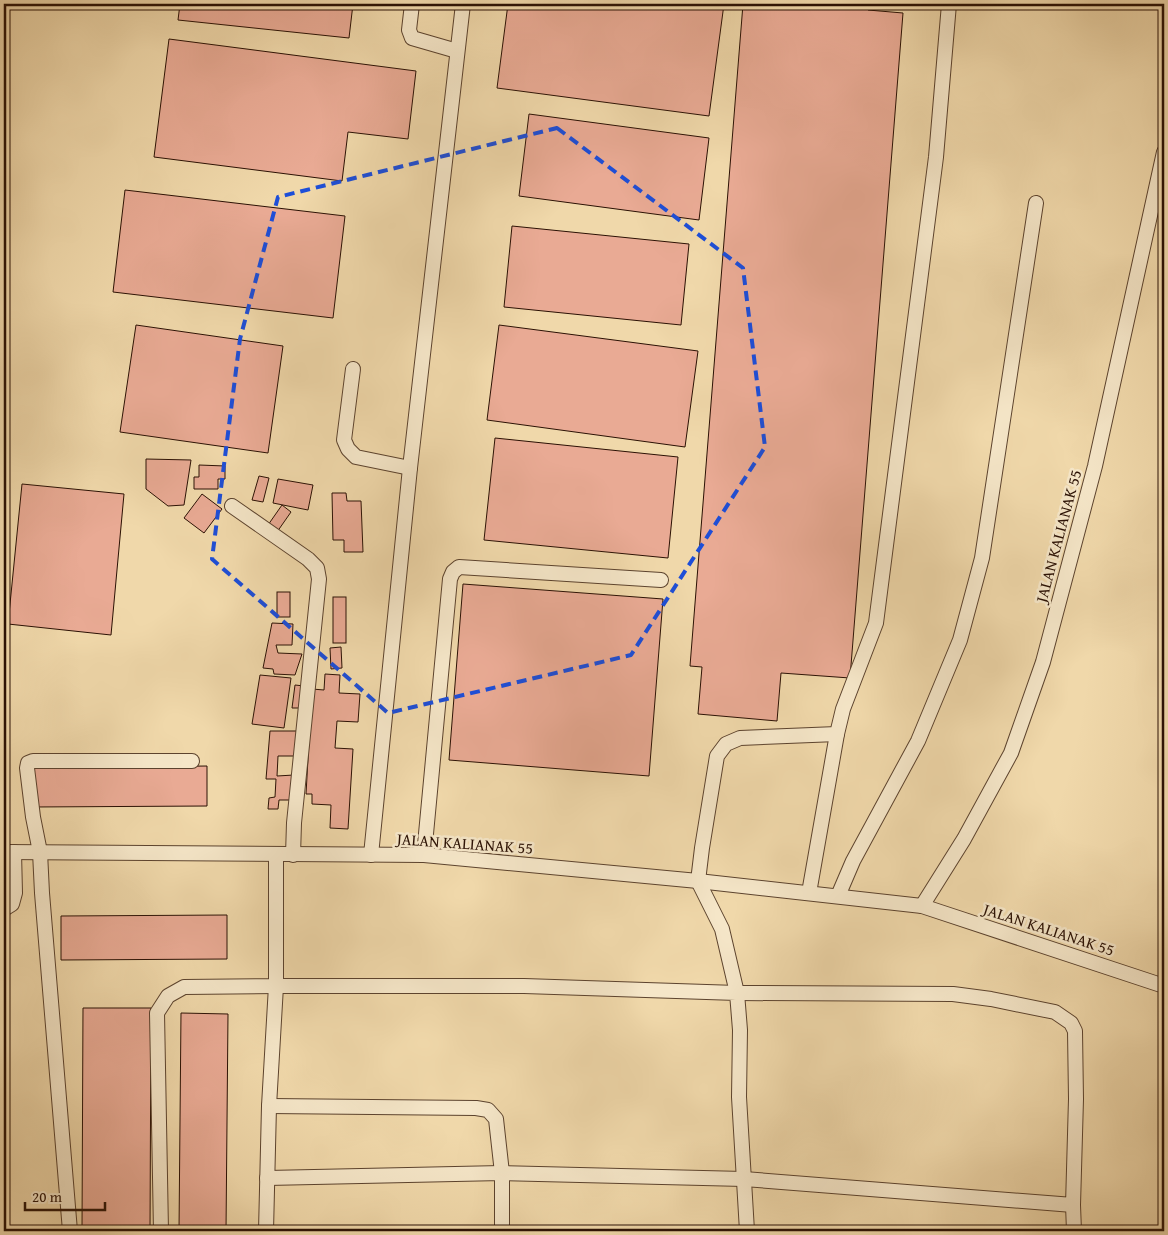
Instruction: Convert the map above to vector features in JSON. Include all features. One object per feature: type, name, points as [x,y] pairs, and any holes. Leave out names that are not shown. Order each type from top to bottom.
[{"type":"lane","points":[[412,4],[409,30],[412,38],[457,51]]},
{"type":"lane","points":[[371,855],[410,468],[463,4]]},
{"type":"lane","points":[[809,893],[843,709],[876,624],[936,156],[949,4]]},
{"type":"lane","name":"JALAN KALIANAK 55","points":[[922,906],[964,839],[1011,753],[1043,662],[1095,466],[1164,152]]},
{"type":"lane","points":[[838,896],[853,861],[918,741],[960,640],[982,558],[1036,203]]},
{"type":"lane","points":[[353,369],[344,440],[348,450],[356,457],[410,468]]},
{"type":"lane","points":[[232,506],[308,559],[317,568],[319,579],[294,823],[293,855]]},
{"type":"lane","points":[[424,855],[450,579],[453,572],[459,567],[661,580]]},
{"type":"lane","points":[[747,1231],[739,1098],[740,1030],[737,993],[722,929],[698,881],[717,756],[726,744],[740,738],[837,734]]},
{"type":"lane","points":[[70,1231],[40,852],[28,778],[28,763],[33,761],[192,761]]},
{"type":"lane","points":[[4,909],[12,904],[15,893],[9,852]]},
{"type":"lane","name":"JALAN KALIANAK 55","points":[[9,852],[424,855],[838,896],[922,906],[1164,986]]},
{"type":"lane","points":[[266,1231],[269,1106],[276,986],[276,854]]},
{"type":"lane","points":[[161,1231],[157,1013],[168,996],[184,986],[524,986],[737,993],[953,994],[991,999],[1055,1012],[1071,1023],[1075,1031],[1074,1231]]},
{"type":"lane","points":[[269,1106],[476,1108],[488,1110],[496,1119],[502,1173],[502,1231]]},
{"type":"lane","points":[[267,1178],[502,1173],[744,1179],[1073,1205]]},
{"type":"highlighted area","points":[[557,128],[743,268],[765,447],[631,655],[388,713],[212,559],[240,339],[278,197]]},
{"type":"building","points":[[180,4],[353,4],[349,38],[178,20]]},
{"type":"building","points":[[508,4],[724,4],[709,116],[497,88]]},
{"type":"building","points":[[743,4],[868,4],[868,10],[903,13],[850,678],[781,673],[777,721],[698,714],[702,667],[690,666]]},
{"type":"building","points":[[169,39],[416,71],[408,139],[348,132],[342,181],[154,157]]},
{"type":"building","points":[[529,114],[709,138],[699,220],[519,196]]},
{"type":"building","points":[[125,190],[345,216],[333,318],[113,292]]},
{"type":"building","points":[[512,226],[689,244],[681,325],[504,307]]},
{"type":"building","points":[[136,325],[283,346],[268,453],[120,432]]},
{"type":"building","points":[[499,325],[698,351],[685,447],[487,420]]},
{"type":"building","points":[[495,438],[678,457],[668,558],[484,540]]},
{"type":"building","points":[[146,459],[191,460],[184,505],[168,506],[146,489]]},
{"type":"building","points":[[199,465],[225,466],[225,479],[218,479],[218,489],[194,489],[194,477],[199,477]]},
{"type":"building","points":[[259,476],[269,478],[263,502],[252,500]]},
{"type":"building","points":[[278,479],[313,485],[308,510],[273,503]]},
{"type":"building","points":[[22,484],[124,494],[111,635],[8,624]]},
{"type":"building","points":[[332,493],[346,493],[347,501],[361,501],[363,552],[344,552],[344,540],[333,540]]},
{"type":"building","points":[[202,494],[222,509],[204,533],[184,518]]},
{"type":"building","points":[[282,505],[291,512],[277,532],[268,525]]},
{"type":"building","points":[[463,584],[663,599],[649,776],[449,760]]},
{"type":"building","points":[[277,592],[290,592],[290,617],[277,617]]},
{"type":"building","points":[[333,597],[346,597],[346,643],[333,643]]},
{"type":"building","points":[[272,623],[293,624],[292,645],[276,645],[278,653],[302,654],[295,675],[274,674],[273,669],[263,668]]},
{"type":"building","points":[[341,647],[342,668],[331,669],[330,648]]},
{"type":"building","points":[[325,674],[340,675],[339,693],[360,694],[358,722],[337,721],[335,748],[353,749],[348,829],[330,828],[331,805],[312,804],[312,794],[306,794],[312,689],[324,690]]},
{"type":"building","points":[[260,675],[291,678],[284,728],[252,724]]},
{"type":"building","points":[[295,685],[304,686],[302,708],[292,708]]},
{"type":"building","points":[[270,731],[299,731],[297,756],[278,756],[277,776],[294,775],[293,800],[279,800],[278,809],[268,809],[269,798],[275,797],[276,779],[266,779]]},
{"type":"building","points":[[207,766],[207,806],[32,807],[32,768]]},
{"type":"building","points":[[227,915],[227,959],[61,960],[61,916]]},
{"type":"building","points":[[83,1008],[151,1008],[150,1231],[82,1231]]},
{"type":"building","points":[[181,1013],[228,1014],[226,1231],[179,1231]]}]
